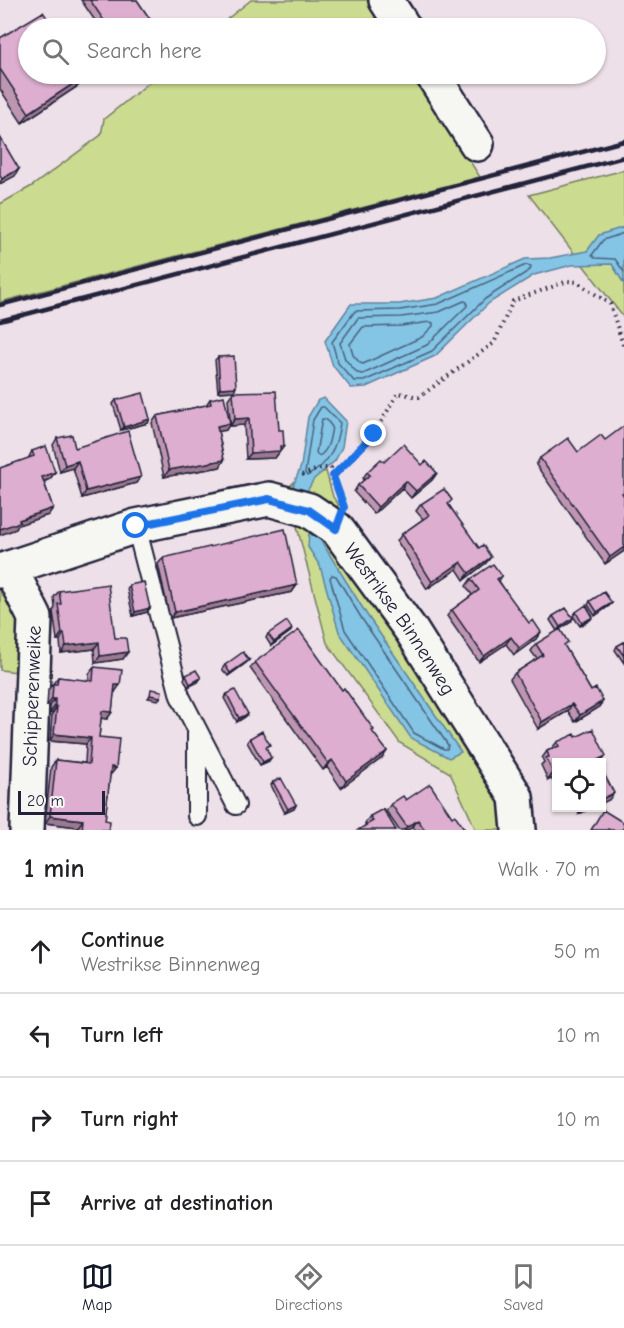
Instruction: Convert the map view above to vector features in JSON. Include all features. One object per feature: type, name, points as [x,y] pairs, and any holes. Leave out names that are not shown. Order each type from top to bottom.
[{"type":"street","points":[[386,0],[398,18]]},
{"type":"street","points":[[438,84],[477,144]]},
{"type":"street","name":"Westrikse Binnenweg","points":[[5,570],[136,526],[269,499],[309,510],[336,529],[411,630],[516,797],[519,830]]},
{"type":"street","name":"Schipperenweike","points":[[5,570],[35,618],[27,830]]},
{"type":"lane","points":[[136,526],[180,696],[236,805]]},
{"type":"lane","points":[[197,730],[197,816]]},
{"type":"path","points":[[336,529],[344,507],[333,476],[374,434],[398,393],[419,397],[494,343],[513,301],[568,281],[577,282],[610,304],[624,348]]},
{"type":"green space","points":[[251,0],[367,0],[379,18],[228,18]]},
{"type":"green space","points":[[148,84],[420,84],[480,177],[0,302],[0,204],[32,186],[101,135],[104,119]]},
{"type":"green space","points":[[624,170],[624,318],[529,195]]},
{"type":"green space","points":[[326,471],[333,497],[339,505],[331,511],[286,490],[294,482]]},
{"type":"green space","points":[[294,515],[326,538],[374,598],[504,795],[506,830],[476,830],[450,773],[400,743],[327,643]]},
{"type":"green space","points":[[0,587],[19,599],[26,673],[0,670]]},
{"type":"water","points":[[624,227],[624,284],[612,264],[572,265],[534,275],[489,303],[435,356],[366,387],[351,388],[333,366],[325,341],[351,304],[399,304],[437,298],[525,259],[550,258],[587,251],[599,235]]},
{"type":"water","points":[[324,398],[346,421],[342,447],[335,461],[314,479],[305,495],[293,486],[301,466],[308,417],[318,400]]},
{"type":"water","points":[[309,533],[320,539],[367,615],[461,752],[449,758],[411,738],[339,632],[320,566],[308,547]]},
{"type":"building","points":[[90,0],[137,0],[149,18],[102,18]]},
{"type":"building","points":[[43,12],[47,18],[33,18]]},
{"type":"building","points":[[18,27],[18,84],[73,84],[29,113],[0,69],[0,38]]},
{"type":"building","points":[[0,137],[19,169],[2,179],[0,176]]},
{"type":"building","points":[[234,356],[236,387],[220,388],[218,357]]},
{"type":"building","points":[[276,391],[279,430],[283,430],[284,446],[280,446],[280,451],[251,453],[249,418],[235,419],[233,392]]},
{"type":"building","points":[[143,393],[150,419],[124,427],[116,400]]},
{"type":"building","points":[[224,396],[230,423],[217,426],[224,460],[169,470],[157,416],[211,404],[210,399]]},
{"type":"building","points":[[624,426],[624,492],[622,493],[624,496],[624,547],[610,557],[540,458],[568,438],[578,452],[601,435],[605,440]]},
{"type":"building","points":[[128,431],[141,477],[86,491],[78,461],[65,465],[57,438],[72,435],[75,448]]},
{"type":"building","points":[[403,444],[422,465],[426,461],[437,473],[416,491],[406,481],[378,507],[358,485],[370,475],[367,472],[381,459],[384,462]]},
{"type":"building","points":[[46,446],[55,472],[42,477],[53,508],[0,529],[0,468],[34,456],[32,451]]},
{"type":"building","points":[[444,489],[452,500],[448,504],[479,548],[483,545],[491,557],[469,573],[461,562],[432,582],[402,534],[429,515],[421,504]]},
{"type":"building","points":[[285,529],[297,585],[175,612],[163,558]]},
{"type":"building","points":[[493,564],[502,576],[497,579],[529,623],[533,620],[541,632],[519,648],[511,637],[484,656],[452,610],[479,590],[471,579]]},
{"type":"building","points":[[144,582],[150,608],[135,612],[129,585]]},
{"type":"building","points":[[108,584],[115,638],[126,638],[128,652],[100,656],[99,642],[66,646],[58,604],[61,604],[59,591]]},
{"type":"building","points":[[604,592],[612,603],[597,612],[590,601]]},
{"type":"building","points":[[586,605],[593,617],[582,623],[576,612]]},
{"type":"building","points":[[566,608],[573,618],[560,627],[553,616]]},
{"type":"building","points":[[287,621],[292,629],[274,642],[268,634]]},
{"type":"building","points":[[560,629],[568,642],[564,645],[591,691],[596,688],[603,701],[580,715],[572,704],[542,722],[515,673],[543,655],[536,644]]},
{"type":"building","points":[[299,630],[342,690],[344,688],[387,751],[346,781],[332,760],[328,763],[255,662]]},
{"type":"building","points":[[624,642],[624,656],[617,646]]},
{"type":"building","points":[[243,652],[249,660],[230,673],[225,665]]},
{"type":"building","points":[[94,667],[122,670],[120,685],[115,685],[112,712],[102,711],[99,737],[119,739],[116,768],[111,767],[105,820],[110,821],[109,830],[82,830],[83,820],[50,816],[56,760],[89,764],[91,738],[54,734],[57,707],[55,699],[52,699],[53,684],[57,684],[58,677],[93,681]]},
{"type":"building","points":[[196,670],[201,678],[190,684],[186,675]]},
{"type":"building","points":[[151,689],[162,691],[161,697],[150,695]]},
{"type":"building","points":[[235,690],[248,714],[239,718],[227,694]]},
{"type":"building","points":[[593,729],[606,756],[602,758],[552,758],[552,771],[546,758],[549,757],[547,751],[559,746],[557,742],[575,734],[576,737]]},
{"type":"building","points":[[262,731],[270,745],[266,747],[271,758],[263,762],[250,738]]},
{"type":"building","points":[[281,778],[296,805],[288,809],[273,782]]},
{"type":"building","points":[[606,778],[614,793],[606,797]]},
{"type":"building","points":[[430,784],[452,817],[455,815],[464,828],[461,830],[425,830],[418,820],[407,827],[391,804],[403,796],[406,800]]},
{"type":"building","points":[[383,809],[396,830],[358,830],[373,821],[370,816]]},
{"type":"building","points":[[602,812],[606,812],[624,823],[622,830],[591,830]]},
{"type":"railway","points":[[0,305],[624,141]]},
{"type":"railway","points":[[0,321],[624,157]]},
{"type":"route","points":[[136,526],[269,499],[309,510],[336,529],[344,507],[333,476],[374,434]]}]
